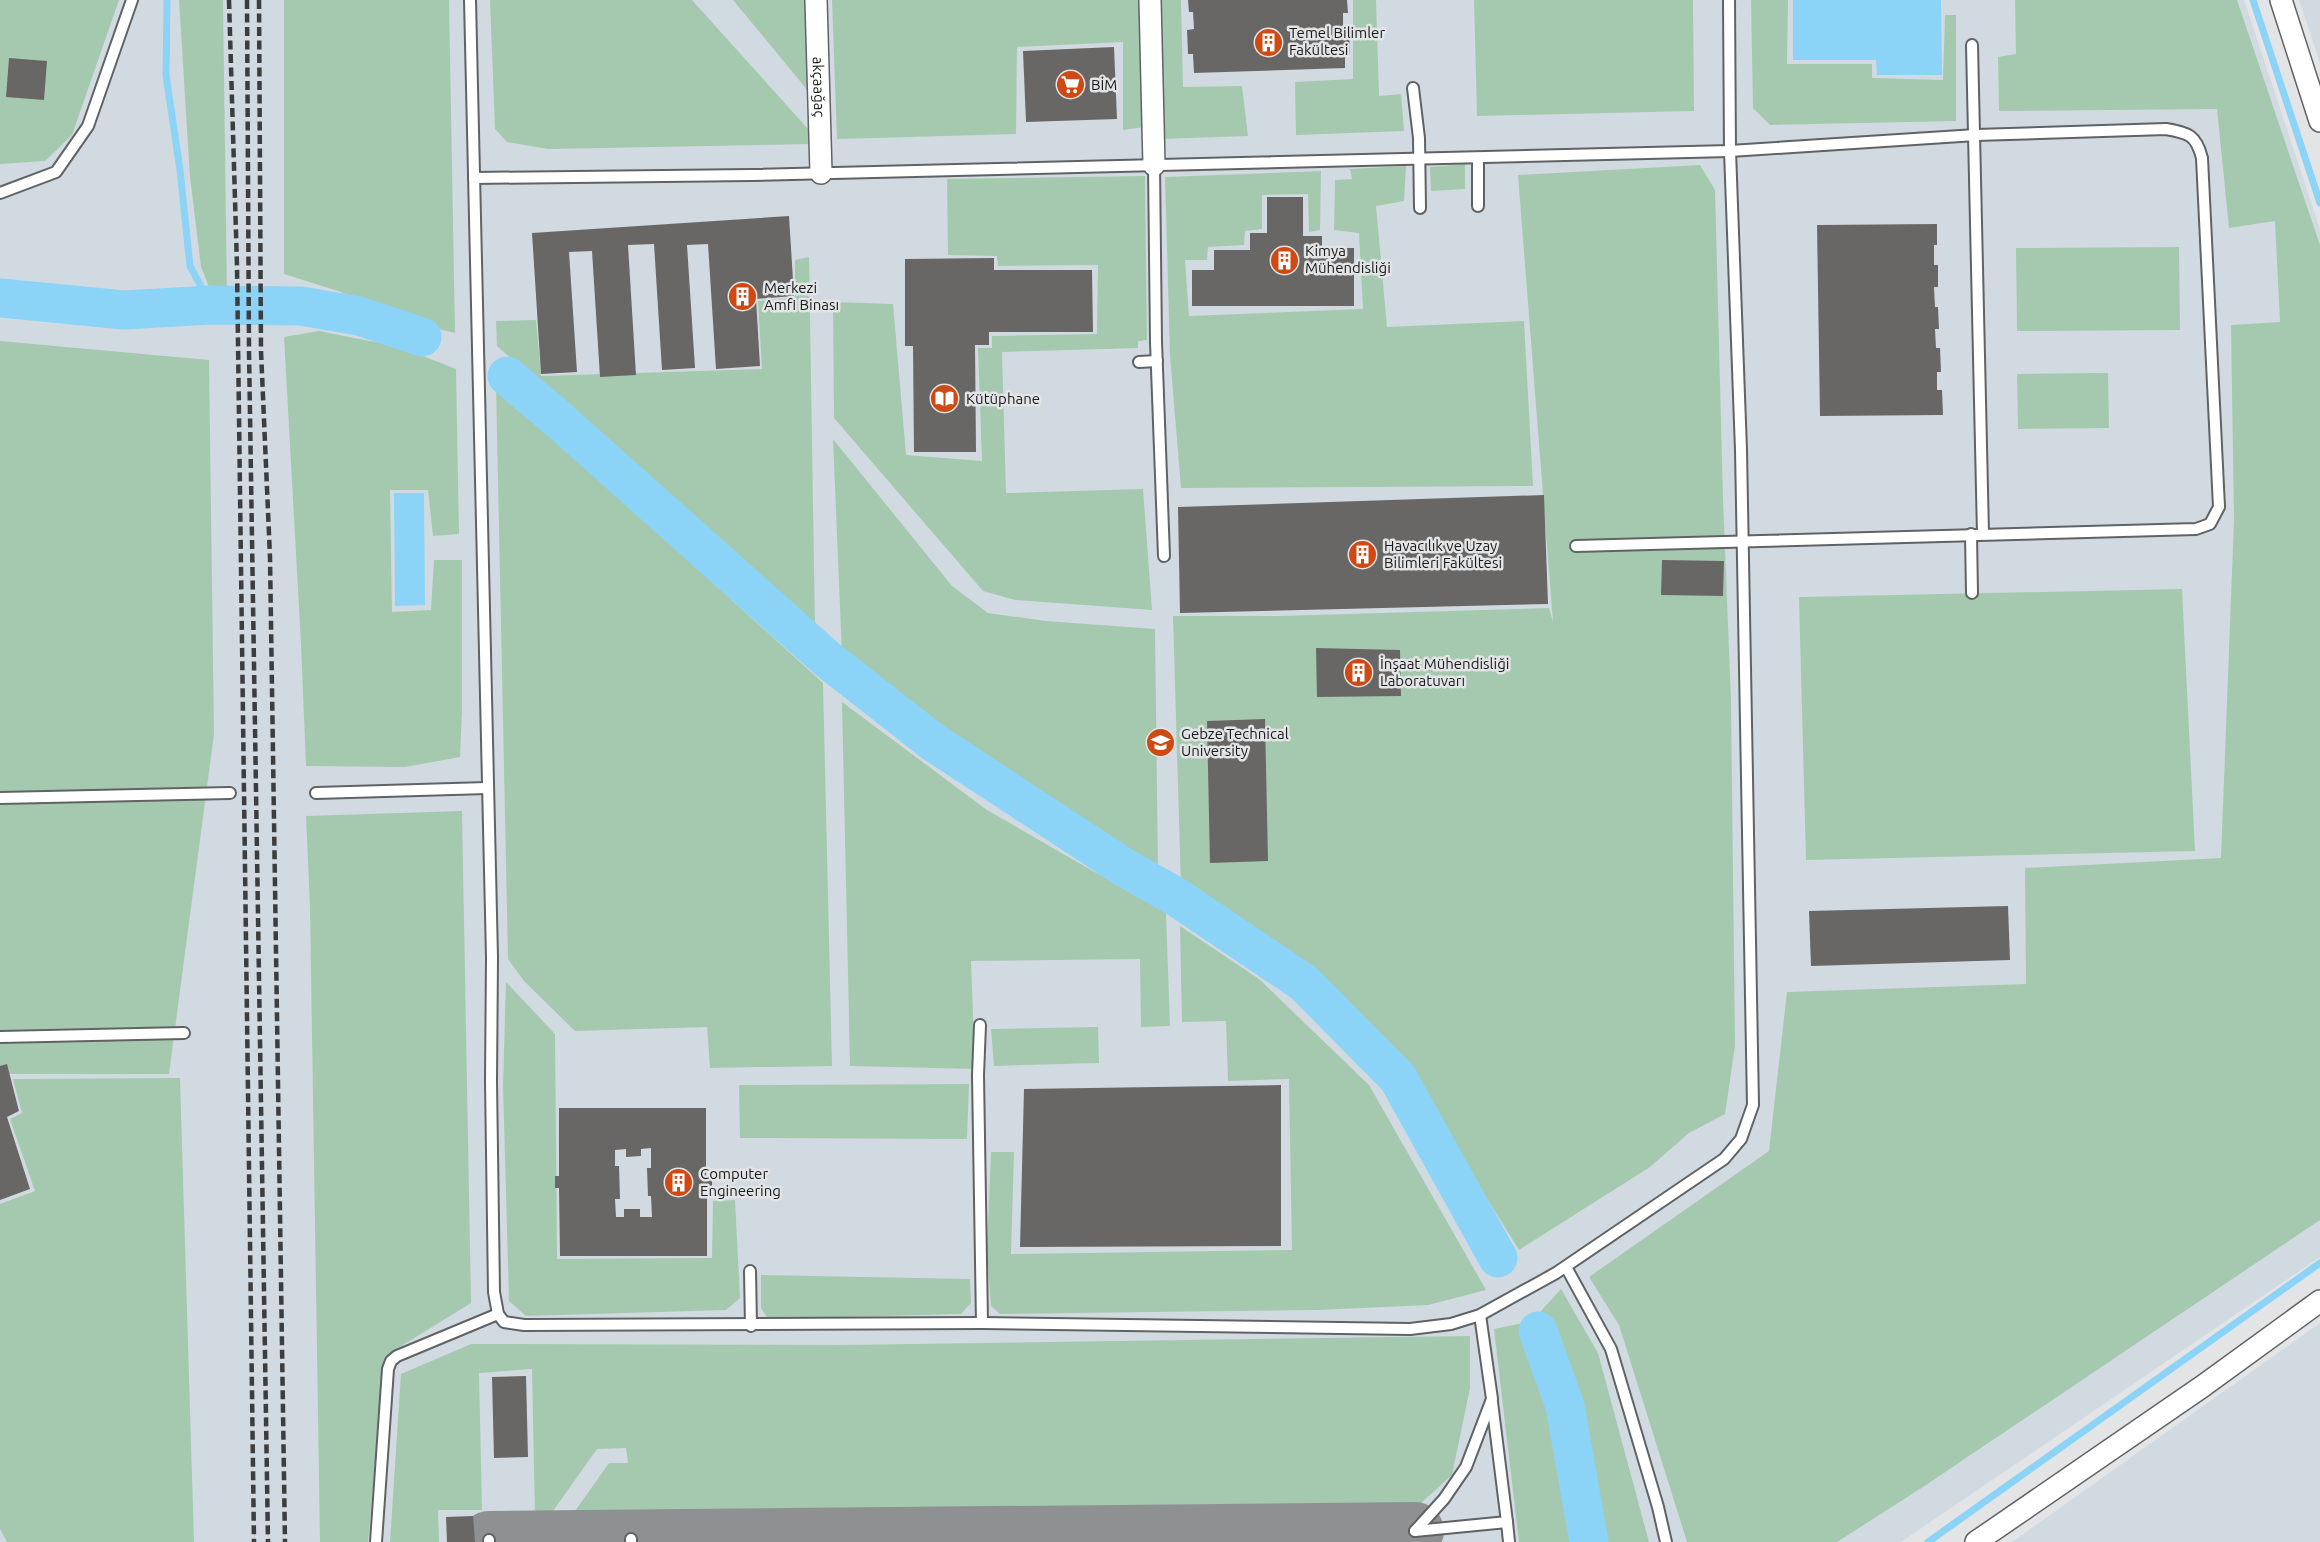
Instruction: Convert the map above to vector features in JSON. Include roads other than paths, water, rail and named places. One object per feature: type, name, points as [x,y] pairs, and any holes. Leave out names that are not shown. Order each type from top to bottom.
[{"type":"street","name":"akçaağaç","points":[[816,0],[821,173]]},
{"type":"street","points":[[1150,0],[1154,165]]},
{"type":"street","points":[[2281,0],[2320,121]]},
{"type":"street","points":[[1976,1542],[2203,1386],[2320,1300]]},
{"type":"lane","points":[[0,193],[56,172],[88,126],[132,0]]},
{"type":"lane","points":[[470,0],[492,957],[490,1081],[494,1292],[498,1314],[504,1322],[524,1325],[751,1326],[982,1323],[1410,1329],[1451,1324],[1480,1315],[1566,1267],[1724,1159],[1741,1139],[1754,1105],[1743,540],[1730,151],[1729,0]]},
{"type":"lane","points":[[1972,45],[1976,135],[1983,534]]},
{"type":"lane","points":[[1413,88],[1419,138],[1420,208]]},
{"type":"lane","points":[[474,178],[821,173],[1730,151],[1976,135],[2166,129],[2184,132],[2198,143],[2202,158],[2219,507],[2210,524],[2196,529],[1576,546]]},
{"type":"lane","points":[[1478,158],[1478,206]]},
{"type":"lane","points":[[1154,165],[1157,361],[1164,556]]},
{"type":"lane","points":[[1139,362],[1157,361]]},
{"type":"lane","points":[[1971,534],[1972,593]]},
{"type":"lane","points":[[316,793],[488,788]]},
{"type":"lane","points":[[0,798],[230,793]]},
{"type":"lane","points":[[980,1025],[978,1075],[982,1323]]},
{"type":"lane","points":[[0,1037],[184,1033]]},
{"type":"lane","points":[[1566,1267],[1611,1349],[1658,1507],[1666,1542]]},
{"type":"lane","points":[[750,1271],[751,1326]]},
{"type":"lane","points":[[376,1542],[388,1369],[391,1362],[397,1356],[498,1314]]},
{"type":"lane","points":[[1480,1315],[1509,1542]]},
{"type":"lane","points":[[1492,1399],[1466,1467],[1444,1499],[1415,1531],[1507,1522]]},
{"type":"water","points":[[1793,0],[1941,0],[1942,75],[1877,75],[1876,60],[1793,60]]},
{"type":"water","points":[[394,493],[424,493],[425,605],[395,606]]},
{"type":"waterway","points":[[167,0],[166,75],[180,170],[190,266],[211,305]]},
{"type":"waterway","points":[[2253,0],[2320,203]]},
{"type":"waterway","points":[[0,298],[124,310],[211,305],[301,306],[359,316],[422,337]]},
{"type":"waterway","points":[[507,376],[827,659],[933,742],[1125,868],[1175,896],[1304,983],[1398,1078],[1498,1258]]},
{"type":"waterway","points":[[1928,1542],[2320,1263]]},
{"type":"waterway","points":[[1538,1331],[1565,1406],[1589,1542]]},
{"type":"railway","points":[[229,0],[237,266],[254,1542]]},
{"type":"railway","points":[[247,0],[249,351],[268,1542]]},
{"type":"railway","points":[[259,0],[261,351],[270,557],[285,1542]]},
{"type":"place","name":"Temel Bilimler Fakültesi","points":[[1268,42]]},
{"type":"place","name":"BİM","points":[[1070,85]]},
{"type":"place","name":"Kimya Mühendisliği","points":[[1284,260]]},
{"type":"place","name":"Merkezi Amfi Binası","points":[[743,297]]},
{"type":"place","name":"Kütüphane","points":[[945,399]]},
{"type":"place","name":"Havacılık ve Uzay Bilimleri Fakültesi","points":[[1363,555]]},
{"type":"place","name":"İnşaat Mühendisliği Laboratuvarı","points":[[1359,673]]},
{"type":"place","name":"Gebze Technical University","points":[[1160,743]]},
{"type":"place","name":"Computer Engineering","points":[[679,1183]]}]
